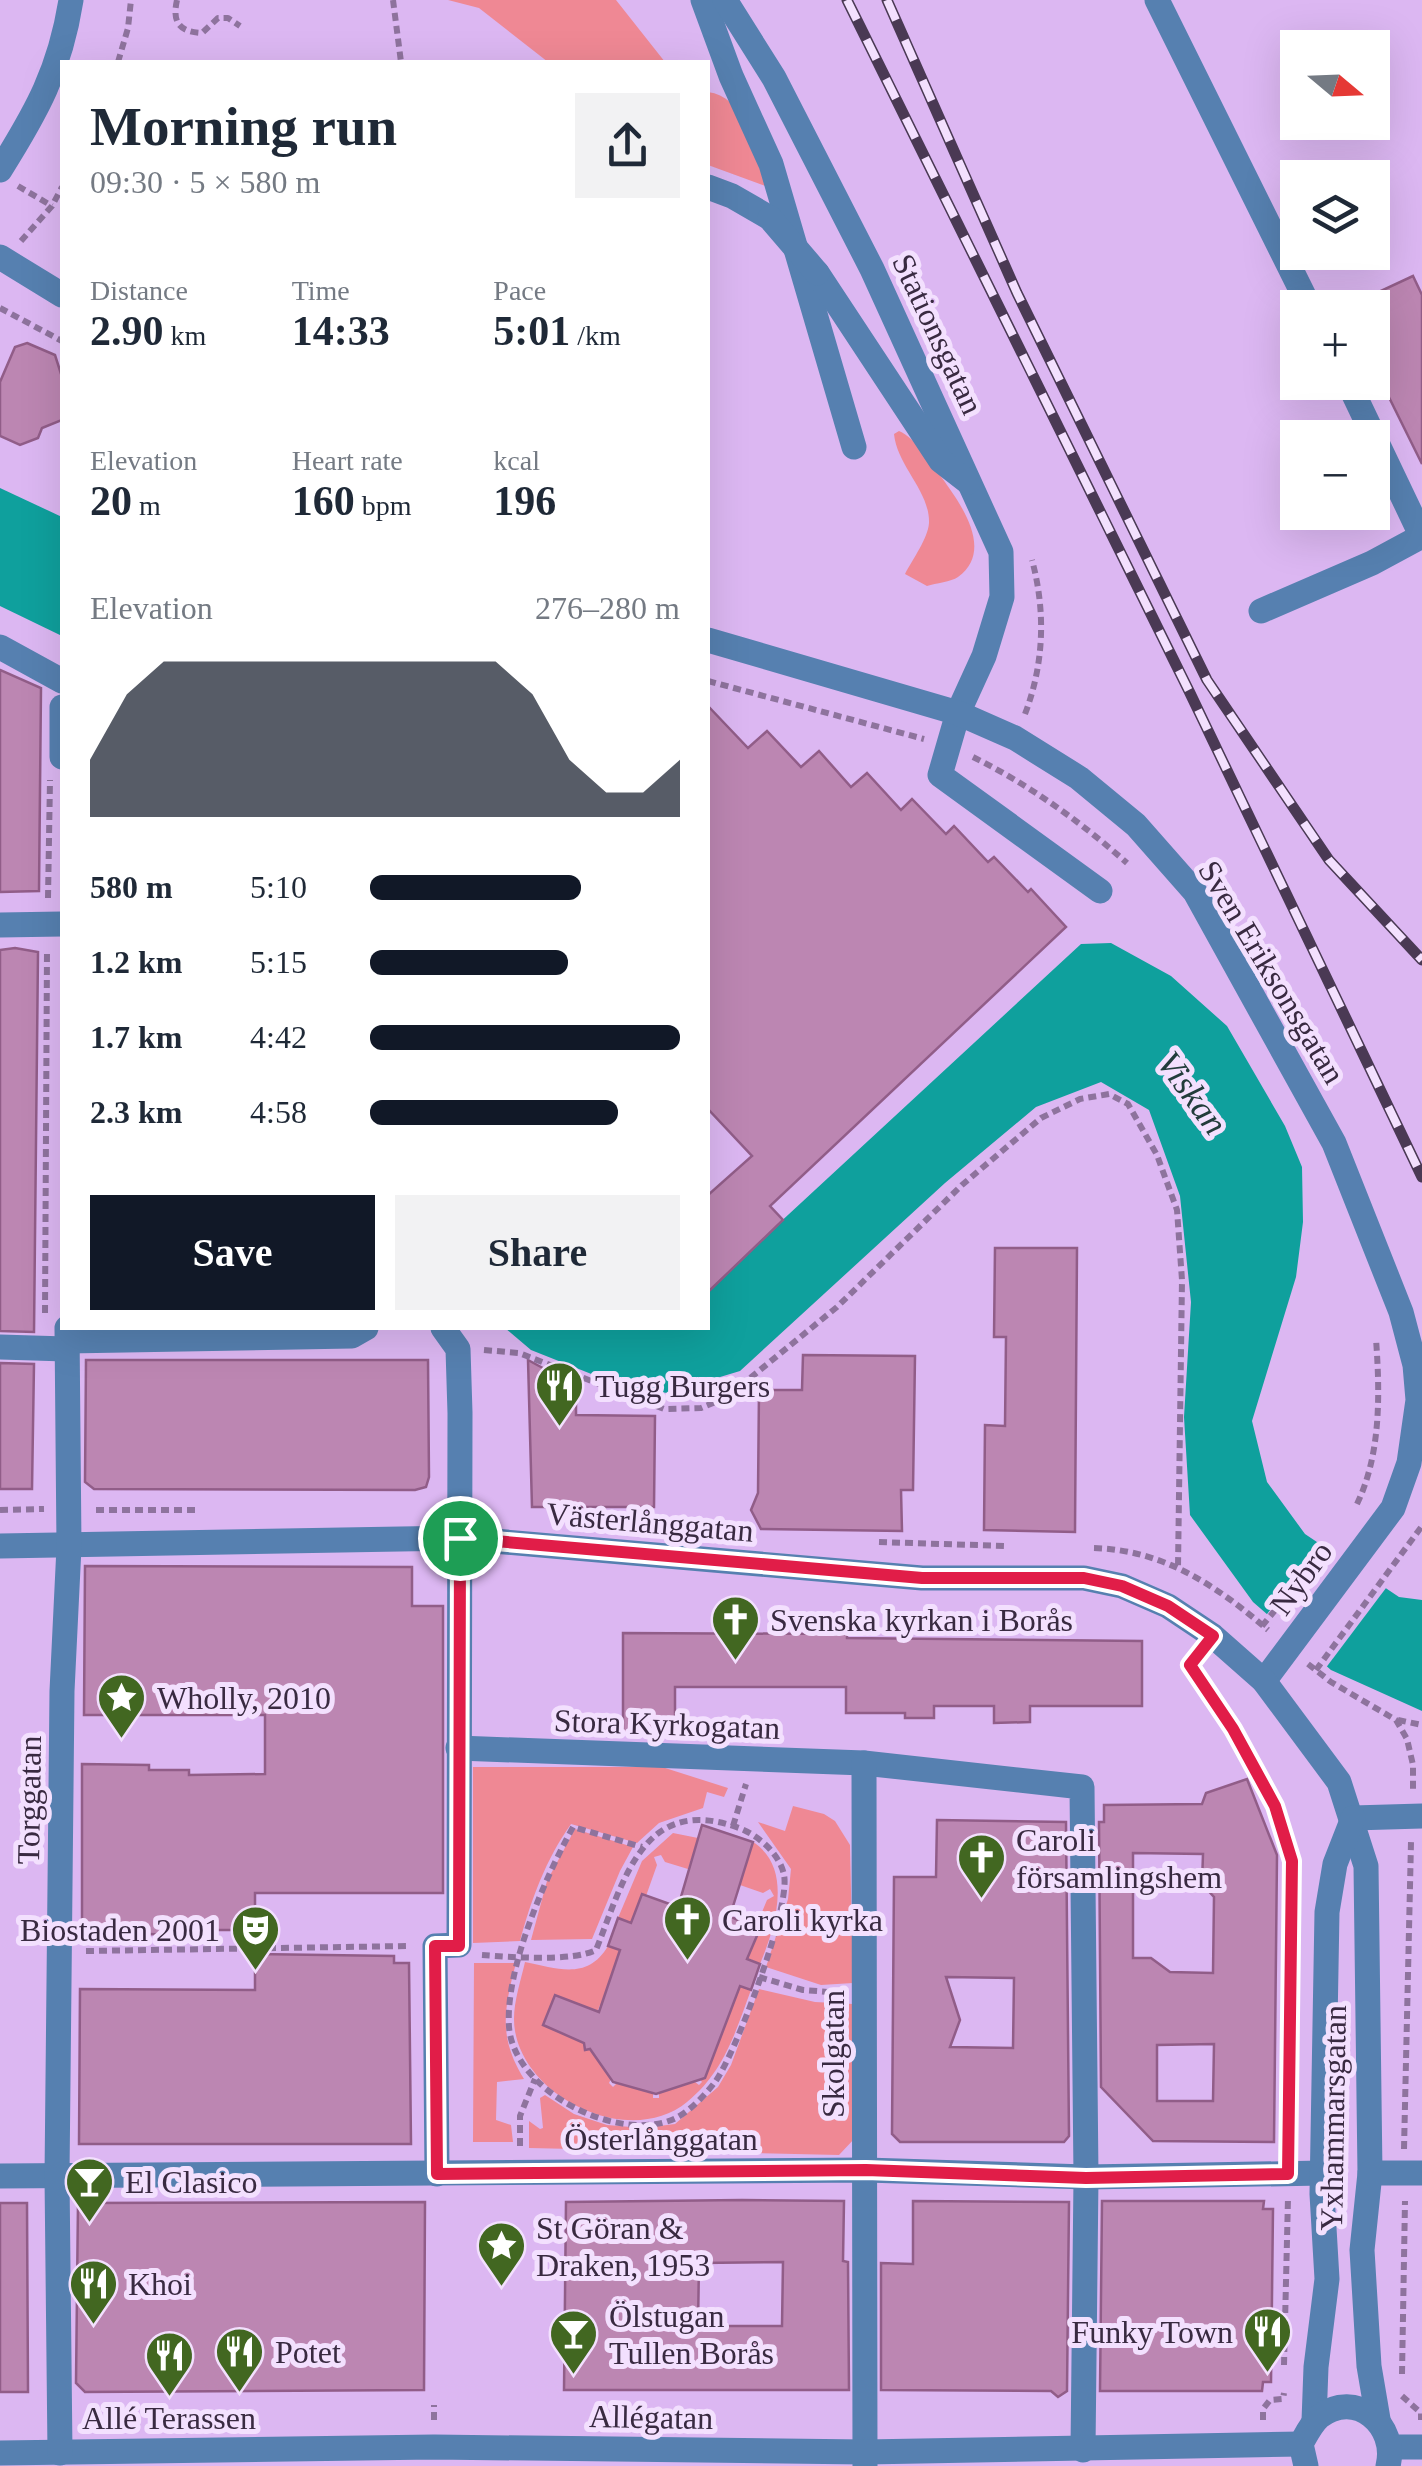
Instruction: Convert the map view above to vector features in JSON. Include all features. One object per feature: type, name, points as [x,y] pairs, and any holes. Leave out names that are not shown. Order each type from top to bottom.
[{"type":"street","points":[[6,176],[60,56],[71,0]]},
{"type":"street","points":[[702,0],[772,164],[854,447]]},
{"type":"street","name":"Stationsgatan","points":[[724,0],[774,78],[872,269],[1001,552],[1002,597],[984,656],[948,746]]},
{"type":"street","points":[[1158,0],[1301,290]]},
{"type":"street","points":[[710,189],[732,196],[770,218],[817,273],[941,461],[972,485]]},
{"type":"street","points":[[2,258],[60,294]]},
{"type":"street","points":[[1261,611],[1372,564],[1422,536],[1357,400]]},
{"type":"street","name":"Sven Eriksonsgatan","points":[[710,641],[958,713],[1015,738],[1078,778],[1136,825],[1195,892],[1334,1142],[1401,1312],[1420,1400],[1410,1463],[1393,1508],[1365,1545]]},
{"type":"street","points":[[0,647],[60,680]]},
{"type":"street","points":[[57,762],[60,729]]},
{"type":"street","points":[[948,746],[940,775],[1100,891]]},
{"type":"street","points":[[0,925],[55,924]]},
{"type":"street","points":[[0,1348],[61,1342],[352,1336],[362,1330]]},
{"type":"street","points":[[437,2174],[435,1949],[459,1946],[460,1538],[451,1338]]},
{"type":"street","name":"Torggatan","points":[[60,2453],[57,2176],[62,1691],[69,1547],[61,1342]]},
{"type":"street","name":"Västerlånggatan","points":[[0,1546],[460,1538],[922,1578],[1084,1578],[1122,1586],[1168,1606],[1213,1636],[1264,1681]]},
{"type":"street","name":"Nybro","points":[[1264,1681],[1365,1545]]},
{"type":"street","name":"Yxhammarsgatan","points":[[1264,1681],[1339,1782],[1366,1866],[1370,2173],[1363,2266],[1369,2366],[1378,2420]]},
{"type":"street","name":"Stora Kyrkogatan","points":[[458,1748],[864,1762],[1082,1787],[1086,2178]]},
{"type":"street","name":"Skolgatan","points":[[864,1762],[864,2459]]},
{"type":"street","points":[[1353,1818],[1417,1816]]},
{"type":"street","name":"Yxhammarsgatan","points":[[1314,2421],[1326,2279],[1323,2173],[1327,1912],[1335,1864],[1353,1818]]},
{"type":"street","name":"Österlånggatan","points":[[0,2176],[866,2170],[1086,2178],[1323,2173]]},
{"type":"street","points":[[1370,2173],[1413,2173]]},
{"type":"street","points":[[1082,2450],[1086,2178]]},
{"type":"street","points":[[1314,2421],[1346,2407],[1369,2412],[1378,2420],[1390,2456],[1421,2447]]},
{"type":"street","name":"Allégatan","points":[[0,2453],[434,2447],[864,2459],[1264,2446],[1303,2455],[1314,2421]]},
{"type":"path","points":[[119,60],[132,0]]},
{"type":"path","points":[[177,0],[174,19],[179,28],[202,32],[218,18],[228,18],[240,26]]},
{"type":"path","points":[[394,0],[401,60]]},
{"type":"path","points":[[6,176],[52,206]]},
{"type":"path","points":[[2,258],[52,206],[60,191]]},
{"type":"path","points":[[0,308],[60,340]]},
{"type":"path","points":[[710,682],[948,746],[1000,770],[1052,804],[1128,863]]},
{"type":"path","points":[[57,762],[60,1272]]},
{"type":"path","points":[[451,1338],[519,1353],[664,1408],[701,1408],[727,1396],[837,1307],[962,1185],[1041,1118],[1080,1099],[1109,1094],[1128,1104],[1157,1156],[1176,1210],[1182,1280],[1178,1566]]},
{"type":"path","points":[[1350,1519],[1370,1477],[1377,1420],[1374,1323]]},
{"type":"path","points":[[44,1492],[44,1510],[69,1547]]},
{"type":"path","points":[[1318,1668],[1422,1526]]},
{"type":"path","points":[[1238,1605],[1190,1665],[1233,1729],[1275,1806],[1292,1861],[1284,2399],[1270,2400],[1262,2409],[1264,2446]]},
{"type":"path","points":[[1396,1720],[1422,1725]]},
{"type":"path","points":[[733,1826],[754,1760]]},
{"type":"path","points":[[1421,2447],[1421,2413],[1402,2397],[1413,2173],[1417,1816],[1413,1778],[1422,1778]]},
{"type":"path","points":[[60,1952],[240,1946],[435,1949],[521,1956],[588,1954],[596,1950],[642,1847],[666,1827],[691,1818],[733,1826],[750,1832],[771,1850],[784,1874],[783,1900],[731,2054],[702,2098],[676,2118],[632,2124],[584,2114],[550,2094],[535,2079],[518,2056],[509,2026],[521,1956],[534,1904],[573,1827],[642,1847]]},
{"type":"path","points":[[758,1978],[803,1990],[865,1995]]},
{"type":"path","points":[[520,2172],[520,2116],[535,2079]]},
{"type":"shaded area","points":[[448,0],[616,0],[663,60],[545,60],[479,8]]},
{"type":"shaded area","points":[[710,93],[722,96],[742,116],[768,187],[710,166]]},
{"type":"shaded area","points":[[899,431],[928,458],[971,527],[974,554],[969,566],[951,580],[927,586],[905,574],[929,523],[924,500],[896,446],[894,434]]},
{"type":"shaded area","points":[[473,1767],[662,1767],[728,1788],[724,1797],[707,1792],[703,1808],[659,1823],[637,1843],[571,1824],[540,1880],[520,1941],[473,1943]]},
{"type":"shaded area","points":[[793,1806],[835,1821],[850,1845],[853,1983],[821,1985],[766,1967],[788,1899],[791,1869],[758,1822],[785,1831]]},
{"type":"shaded area","points":[[575,1829],[633,1847],[592,1939],[531,1940],[547,1881]]},
{"type":"shaded area","points":[[673,1833],[698,1838],[688,1869],[665,1862],[661,1855],[654,1857],[657,1865],[631,1923],[618,1918],[642,1861]]},
{"type":"shaded area","points":[[753,1842],[774,1867],[778,1899],[760,1964],[744,1956],[753,1935],[759,1932],[755,1929],[767,1900],[774,1896],[770,1889],[763,1893],[740,1885]]},
{"type":"shaded area","points":[[608,1946],[620,1950],[604,2006],[600,2005],[598,2010],[602,2012],[596,2027],[584,2006],[556,1995],[543,2025],[571,2037],[592,2040],[584,2044],[585,2049],[590,2049],[613,2087],[617,2083],[659,2098],[659,2093],[695,2082],[699,2085],[739,1985],[751,1990],[727,2051],[710,2078],[687,2102],[664,2115],[638,2120],[584,2110],[539,2078],[524,2056],[515,2031],[515,2005],[525,1962],[561,1969],[582,1968],[600,1957]]},
{"type":"shaded area","points":[[474,1963],[516,1963],[506,2022],[510,2050],[524,2079],[497,2082],[496,2120],[511,2125],[513,2142],[473,2142]]},
{"type":"shaded area","points":[[759,1989],[815,2002],[853,2004],[855,2138],[839,2155],[529,2148],[529,2121],[543,2128],[540,2098],[545,2095],[574,2114],[607,2125],[643,2128],[675,2124],[718,2087],[731,2065]]},
{"type":"water","points":[[0,488],[60,516],[60,635],[0,606]]},
{"type":"water","name":"Viskan","points":[[1111,943],[1171,976],[1227,1026],[1285,1126],[1302,1167],[1303,1222],[1296,1277],[1252,1421],[1267,1482],[1305,1534],[1399,1597],[1422,1600],[1422,1711],[1331,1670],[1253,1602],[1190,1515],[1184,1417],[1191,1302],[1180,1196],[1149,1110],[1101,1082],[1036,1107],[945,1183],[740,1371],[667,1393],[619,1385],[531,1350],[507,1330],[710,1330],[710,1287],[1081,944]]},
{"type":"pier","points":[[1323,1540],[1389,1584],[1325,1669],[1264,1618]]},
{"type":"building","points":[[1413,276],[1422,295],[1422,464],[1390,399],[1390,290],[1383,290]]},
{"type":"building","points":[[27,343],[55,355],[60,371],[60,421],[42,428],[38,438],[20,445],[0,436],[0,382],[15,347]]},
{"type":"building","points":[[0,670],[41,688],[39,891],[0,892]]},
{"type":"building","points":[[710,708],[748,748],[767,731],[801,767],[819,751],[851,787],[867,773],[901,810],[912,799],[946,834],[954,826],[988,862],[994,857],[1066,927],[770,1206],[783,1220],[710,1290],[710,1193],[752,1156],[710,1111]]},
{"type":"building","points":[[0,950],[38,952],[34,1332],[0,1331]]},
{"type":"building","points":[[995,1248],[1077,1248],[1075,1532],[984,1530],[985,1425],[1005,1426],[1006,1337],[994,1337]]},
{"type":"building","points":[[803,1355],[915,1356],[913,1490],[901,1490],[902,1531],[761,1529],[751,1510],[758,1493],[759,1390],[802,1390]]},
{"type":"building","points":[[86,1360],[428,1360],[426,1487],[94,1489],[85,1482]]},
{"type":"building","points":[[528,1360],[576,1386],[576,1415],[655,1416],[654,1507],[532,1507]]},
{"type":"building","points":[[0,1363],[34,1364],[32,1489],[0,1489]]},
{"type":"building","points":[[85,1566],[412,1567],[412,1606],[443,1606],[443,1893],[255,1893],[255,1930],[189,1930],[189,1935],[149,1934],[148,1939],[82,1939],[82,1764],[149,1765],[149,1770],[189,1770],[189,1775],[265,1774],[265,1715],[84,1715]]},
{"type":"building","points":[[623,1633],[1142,1641],[1142,1706],[1030,1706],[1030,1722],[994,1723],[994,1706],[934,1706],[934,1718],[905,1718],[905,1713],[846,1713],[846,1687],[675,1687],[675,1733],[623,1733]]},
{"type":"building","points":[[1247,1779],[1277,1855],[1274,2142],[1153,2141],[1101,2087],[1099,1822],[1104,1822],[1104,1805],[1202,1804],[1206,1793]],"holes":[[[1133,1853],[1203,1854],[1202,1884],[1214,1897],[1213,1973],[1170,1972],[1151,1958],[1133,1958]],[[1214,2044],[1213,2101],[1157,2101],[1157,2045]]]},
{"type":"building","points":[[937,1820],[1066,1822],[1069,2136],[1064,2142],[900,2142],[892,2134],[894,1877],[936,1877]],"holes":[[[946,1977],[1014,1978],[1013,2048],[950,2047],[960,2020]]]},
{"type":"building","name":"Caroli kyrka","points":[[702,1825],[753,1842],[730,1916],[759,1931],[747,1959],[760,1964],[751,1990],[740,1986],[705,2078],[656,2094],[613,2082],[590,2049],[585,2050],[584,2043],[543,2025],[555,1995],[599,2012],[620,1950],[608,1946],[618,1918],[631,1923],[642,1894],[678,1907]]},
{"type":"building","points":[[255,1954],[394,1956],[394,1963],[409,1963],[411,2144],[79,2144],[80,1989],[255,1990]]},
{"type":"building","points":[[844,2201],[849,2390],[564,2390],[566,2202]],"holes":[[[783,2262],[782,2326],[698,2326],[699,2263]]]},
{"type":"building","points":[[913,2201],[1069,2202],[1067,2391],[1058,2397],[1051,2391],[881,2390],[881,2263],[913,2264]]},
{"type":"building","points":[[1102,2201],[1264,2201],[1263,2209],[1273,2209],[1271,2382],[1263,2382],[1262,2391],[1100,2391]]},
{"type":"building","points":[[425,2202],[424,2390],[85,2392],[76,2383],[78,2203]]},
{"type":"building","points":[[0,2203],[27,2203],[28,2392],[0,2392]]},
{"type":"railway","points":[[847,0],[1189,691],[1422,1177]]},
{"type":"railway","points":[[887,0],[1017,293],[1207,680],[1329,860],[1422,960]]},
{"type":"place","name":"Tugg Burgers","points":[[560,1428]]},
{"type":"place","name":"Svenska kyrkan i Borås","points":[[735,1662]]},
{"type":"place","name":"Wholly, 2010","points":[[122,1740]]},
{"type":"place","name":"Caroli församlingshem","points":[[981,1900]]},
{"type":"place","name":"Caroli kyrka","points":[[687,1962]]},
{"type":"place","name":"Biostaden 2001","points":[[255,1972]]},
{"type":"place","name":"El Clasico","points":[[90,2224]]},
{"type":"place","name":"St Göran & Draken, 1953","points":[[501,2288]]},
{"type":"place","name":"Khoi","points":[[93,2326]]},
{"type":"place","name":"Funky Town","points":[[1268,2374]]},
{"type":"place","name":"Ölstugan Tullen Borås","points":[[574,2376]]},
{"type":"place","name":"Potet","points":[[240,2394]]},
{"type":"place","name":"Allé Terassen","points":[[169,2398]]},
{"type":"route","points":[[460,1538],[922,1578],[1084,1578],[1122,1586],[1168,1606],[1213,1636],[1190,1665],[1233,1729],[1275,1806],[1292,1861],[1288,2174],[1086,2178],[866,2170],[437,2174],[435,1946],[459,1946],[460,1538]]}]
